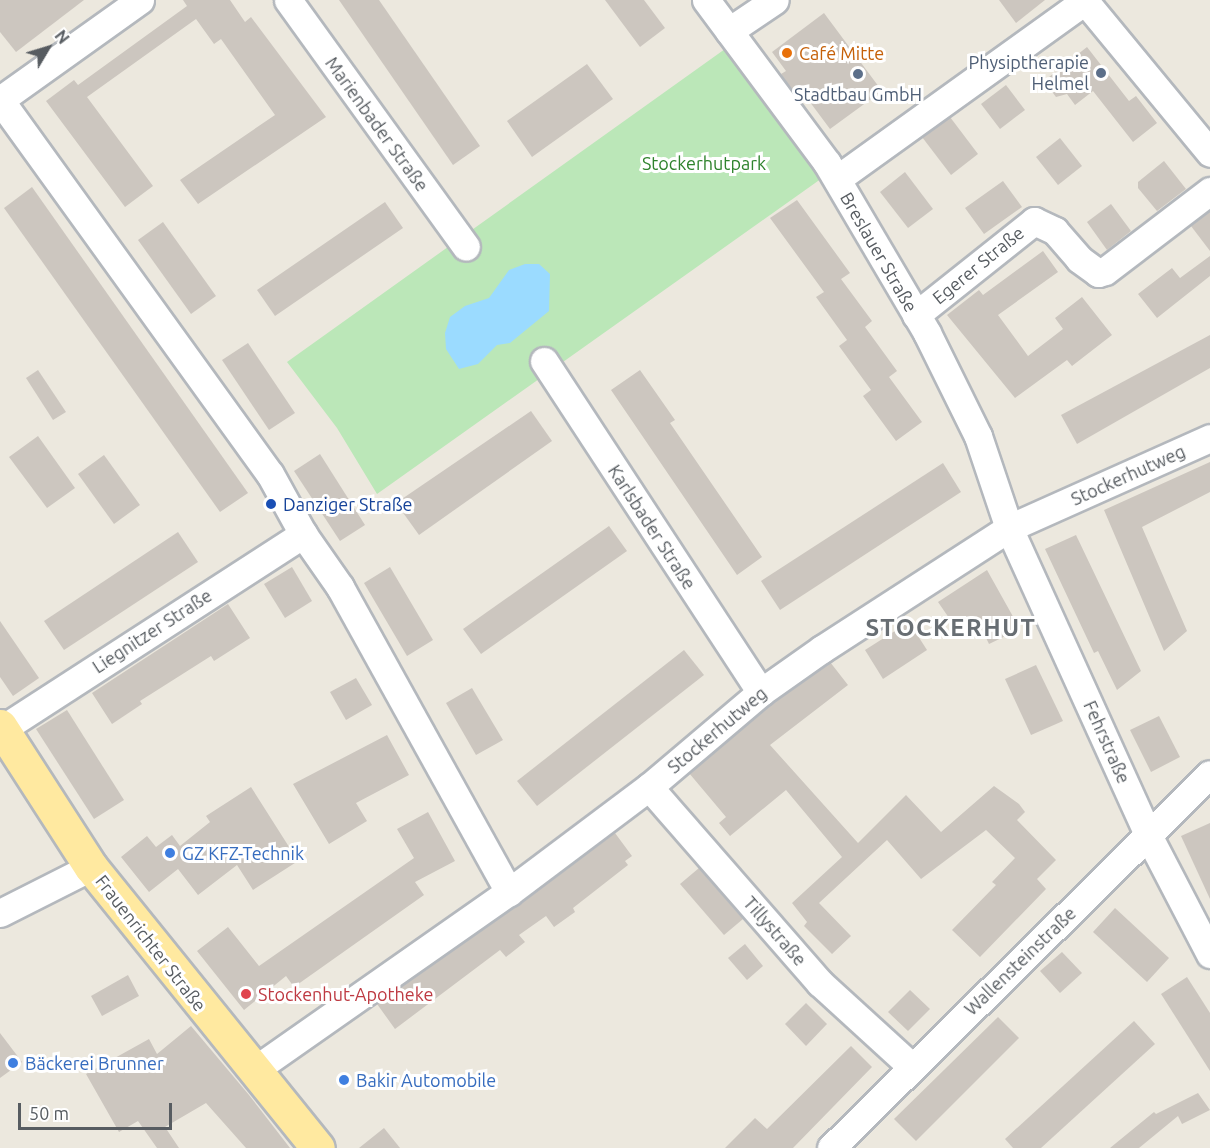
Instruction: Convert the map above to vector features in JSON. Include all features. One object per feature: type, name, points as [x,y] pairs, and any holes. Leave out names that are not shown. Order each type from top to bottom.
[{"type":"main road","name":"Frauenrichter Straße","points":[[1,728],[91,867],[253,1071],[318,1148]]},
{"type":"street","points":[[140,0],[0,100],[214,393],[270,474],[303,534],[340,587],[509,892]]},
{"type":"street","name":"Marienbader Straße","points":[[288,0],[466,248]]},
{"type":"street","name":"Breslauer Straße","points":[[706,0],[837,179],[916,315],[978,435],[1009,528]]},
{"type":"street","points":[[729,31],[775,0]]},
{"type":"street","points":[[837,179],[1085,0],[1210,153]]},
{"type":"street","name":"Egerer Straße","points":[[916,315],[1034,220],[1055,231],[1079,259],[1098,273],[1106,271],[1210,191]]},
{"type":"street","name":"Karlsbader Straße","points":[[544,362],[761,692]]},
{"type":"street","name":"Stockerhutweg","points":[[253,1071],[509,892],[649,787],[761,692],[1009,528],[1210,438]]},
{"type":"street","name":"Fehrstraße","points":[[1009,528],[1149,837],[1210,954]]},
{"type":"street","name":"Liegnitzer Straße","points":[[1,728],[303,534]]},
{"type":"street","name":"Wallensteinstraße","points":[[831,1148],[911,1066],[1149,837],[1210,774]]},
{"type":"street","name":"Tillystraße","points":[[649,787],[820,984],[911,1066]]},
{"type":"street","points":[[0,913],[91,867]]},
{"type":"green space","name":"Stockerhutpark","points":[[732,44],[825,176],[377,494],[337,428],[287,362]]},
{"type":"water","points":[[525,264],[539,264],[550,274],[549,311],[510,343],[497,345],[478,364],[459,369],[446,349],[445,333],[450,317],[465,306],[489,298],[509,270]]},
{"type":"building","points":[[0,0],[84,0],[16,52],[0,32]]},
{"type":"building","points":[[183,0],[230,0],[245,22],[251,17],[326,117],[198,204],[180,180],[275,115],[221,39],[214,44],[196,19],[87,97],[153,186],[125,207],[46,101],[74,80],[78,85],[187,6]]},
{"type":"building","points":[[339,0],[379,0],[480,146],[453,165]]},
{"type":"building","points":[[605,0],[644,0],[665,28],[640,47]]},
{"type":"building","points":[[999,0],[1045,0],[1016,23]]},
{"type":"building","points":[[824,13],[882,91],[830,129],[798,86],[793,90],[786,82],[781,74],[786,71],[772,52]]},
{"type":"building","points":[[1087,47],[1129,101],[1136,96],[1157,123],[1133,142],[1093,91],[1075,105],[1067,94],[1056,97],[1044,81]]},
{"type":"building","points":[[587,64],[613,99],[532,157],[507,121]]},
{"type":"building","points":[[1006,85],[1025,110],[1000,129],[981,104]]},
{"type":"building","points":[[950,117],[978,154],[951,175],[922,137]]},
{"type":"building","points":[[1060,138],[1082,166],[1058,185],[1036,157]]},
{"type":"building","points":[[1164,161],[1186,189],[1157,211],[1138,188],[1138,182]]},
{"type":"building","points":[[905,172],[933,209],[908,228],[880,192]]},
{"type":"building","points":[[1003,181],[1022,207],[984,234],[965,208]]},
{"type":"building","points":[[32,187],[248,493],[220,512],[4,208]]},
{"type":"building","points":[[797,200],[850,273],[841,279],[872,321],[865,327],[897,371],[889,377],[922,422],[896,441],[863,396],[871,390],[839,346],[847,340],[816,297],[824,292],[770,218]]},
{"type":"building","points":[[385,202],[403,228],[275,316],[257,290]]},
{"type":"building","points":[[1111,204],[1131,231],[1107,250],[1087,222]]},
{"type":"building","points":[[1210,211],[1210,251],[1191,226]]},
{"type":"building","points":[[163,222],[216,296],[191,314],[138,240]]},
{"type":"building","points":[[1043,251],[1058,272],[998,315],[1028,356],[1063,329],[1055,318],[1082,297],[1112,335],[1072,366],[1067,360],[1015,398],[947,315],[979,290],[983,295]]},
{"type":"building","points":[[1210,256],[1210,276],[1157,318],[1138,294],[1172,268],[1180,278]]},
{"type":"building","points":[[1210,335],[1210,368],[1077,444],[1061,415]]},
{"type":"building","points":[[248,343],[295,413],[269,430],[222,360]]},
{"type":"building","points":[[38,370],[66,412],[53,420],[26,378]]},
{"type":"building","points":[[640,370],[675,420],[670,423],[762,557],[737,575],[611,390]]},
{"type":"building","points":[[531,411],[552,441],[419,535],[396,503]]},
{"type":"building","points":[[38,436],[75,488],[47,508],[9,457]]},
{"type":"building","points":[[320,454],[365,525],[340,541],[294,471]]},
{"type":"building","points":[[104,455],[140,505],[114,524],[78,474]]},
{"type":"building","points":[[1210,462],[1210,492],[1142,527],[1187,631],[1164,651],[1104,510]]},
{"type":"building","points":[[943,463],[961,492],[780,610],[761,581]]},
{"type":"building","points":[[609,526],[627,551],[481,654],[463,629]]},
{"type":"building","points":[[178,532],[198,562],[64,650],[44,621]]},
{"type":"building","points":[[1076,535],[1141,671],[1117,690],[1098,651],[1094,653],[1045,549]]},
{"type":"building","points":[[292,567],[312,601],[285,618],[264,584]]},
{"type":"building","points":[[390,567],[433,640],[407,656],[364,583]]},
{"type":"building","points":[[987,570],[1020,629],[989,644],[977,619],[958,631],[938,602]]},
{"type":"building","points":[[228,604],[250,638],[214,661],[211,656],[140,701],[142,704],[112,724],[92,693]]},
{"type":"building","points":[[0,621],[39,678],[13,696],[0,677]]},
{"type":"building","points":[[909,622],[927,650],[883,679],[865,650]]},
{"type":"building","points":[[684,650],[704,675],[537,806],[517,781]]},
{"type":"building","points":[[830,662],[848,685],[770,745],[858,843],[906,795],[941,832],[994,786],[1019,804],[1025,812],[1017,820],[1056,860],[1037,879],[1046,889],[980,957],[952,930],[996,885],[992,882],[1015,858],[986,830],[921,879],[887,840],[819,903],[851,936],[832,954],[804,926],[807,922],[792,903],[842,857],[786,790],[730,836],[719,823],[726,817],[689,773],[771,704]]},
{"type":"building","points":[[1036,665],[1063,721],[1031,735],[1005,679]]},
{"type":"building","points":[[356,678],[372,705],[346,720],[330,692]]},
{"type":"building","points":[[472,688],[503,740],[476,755],[446,703]]},
{"type":"building","points":[[67,710],[124,800],[94,819],[36,729]]},
{"type":"building","points":[[1159,716],[1180,757],[1151,772],[1130,730]]},
{"type":"building","points":[[387,735],[409,775],[356,803],[367,821],[329,844],[293,784]]},
{"type":"building","points":[[251,787],[298,861],[253,890],[237,865],[198,895],[178,869],[149,892],[121,857],[147,836],[156,847],[172,835],[180,846],[210,822],[206,816]]},
{"type":"building","points":[[428,812],[455,861],[415,882],[424,895],[294,987],[286,976],[244,1010],[197,951],[228,927],[259,966],[414,858],[397,829]]},
{"type":"building","points":[[1210,823],[1210,899],[1181,836]]},
{"type":"building","points":[[615,833],[632,856],[625,861],[628,865],[573,908],[575,912],[554,927],[546,916],[519,935],[525,942],[506,957],[500,950],[395,1029],[377,1004]]},
{"type":"building","points":[[699,868],[743,919],[724,935],[680,884]]},
{"type":"building","points":[[1115,908],[1169,958],[1147,982],[1093,932]]},
{"type":"building","points":[[745,944],[763,966],[747,980],[728,958]]},
{"type":"building","points":[[1062,952],[1082,973],[1060,993],[1040,971]]},
{"type":"building","points":[[128,975],[139,996],[102,1016],[91,996]]},
{"type":"building","points":[[1187,977],[1210,1013],[1210,1071],[1161,994]]},
{"type":"building","points":[[910,990],[930,1009],[908,1031],[888,1012]]},
{"type":"building","points":[[806,1003],[827,1024],[806,1046],[785,1024]]},
{"type":"building","points":[[998,1017],[1019,1038],[916,1141],[894,1119]]},
{"type":"building","points":[[1134,1021],[1155,1044],[1041,1148],[1013,1148],[1005,1139]]},
{"type":"building","points":[[191,1026],[290,1148],[246,1148],[206,1103],[165,1127],[179,1148],[157,1148],[138,1121],[119,1132],[86,1074],[149,1039],[157,1054]]},
{"type":"building","points":[[0,1033],[22,1062],[0,1078]]},
{"type":"building","points":[[851,1046],[872,1067],[793,1148],[725,1148],[755,1118],[767,1129]]},
{"type":"building","points":[[1198,1093],[1210,1110],[1182,1124],[1178,1116],[1139,1148],[1110,1148],[1154,1112],[1156,1114]]},
{"type":"building","points":[[384,1128],[400,1148],[359,1148]]},
{"type":"place","name":"Café Mitte","points":[[787,53]]},
{"type":"place","name":"Physiptherapie Helmel","points":[[1101,73]]},
{"type":"place","name":"Stadtbau GmbH","points":[[858,74]]},
{"type":"place","name":"Danziger Straße","points":[[271,504]]},
{"type":"place","name":"GZ KFZ-Technik","points":[[170,853]]},
{"type":"place","name":"Stockenhut-Apotheke","points":[[246,994]]},
{"type":"place","name":"Bäckerei Brunner","points":[[13,1063]]},
{"type":"place","name":"Bakir Automobile","points":[[344,1080]]},
{"type":"district","name":"STOCKERHUT","points":[[951,628]]}]
